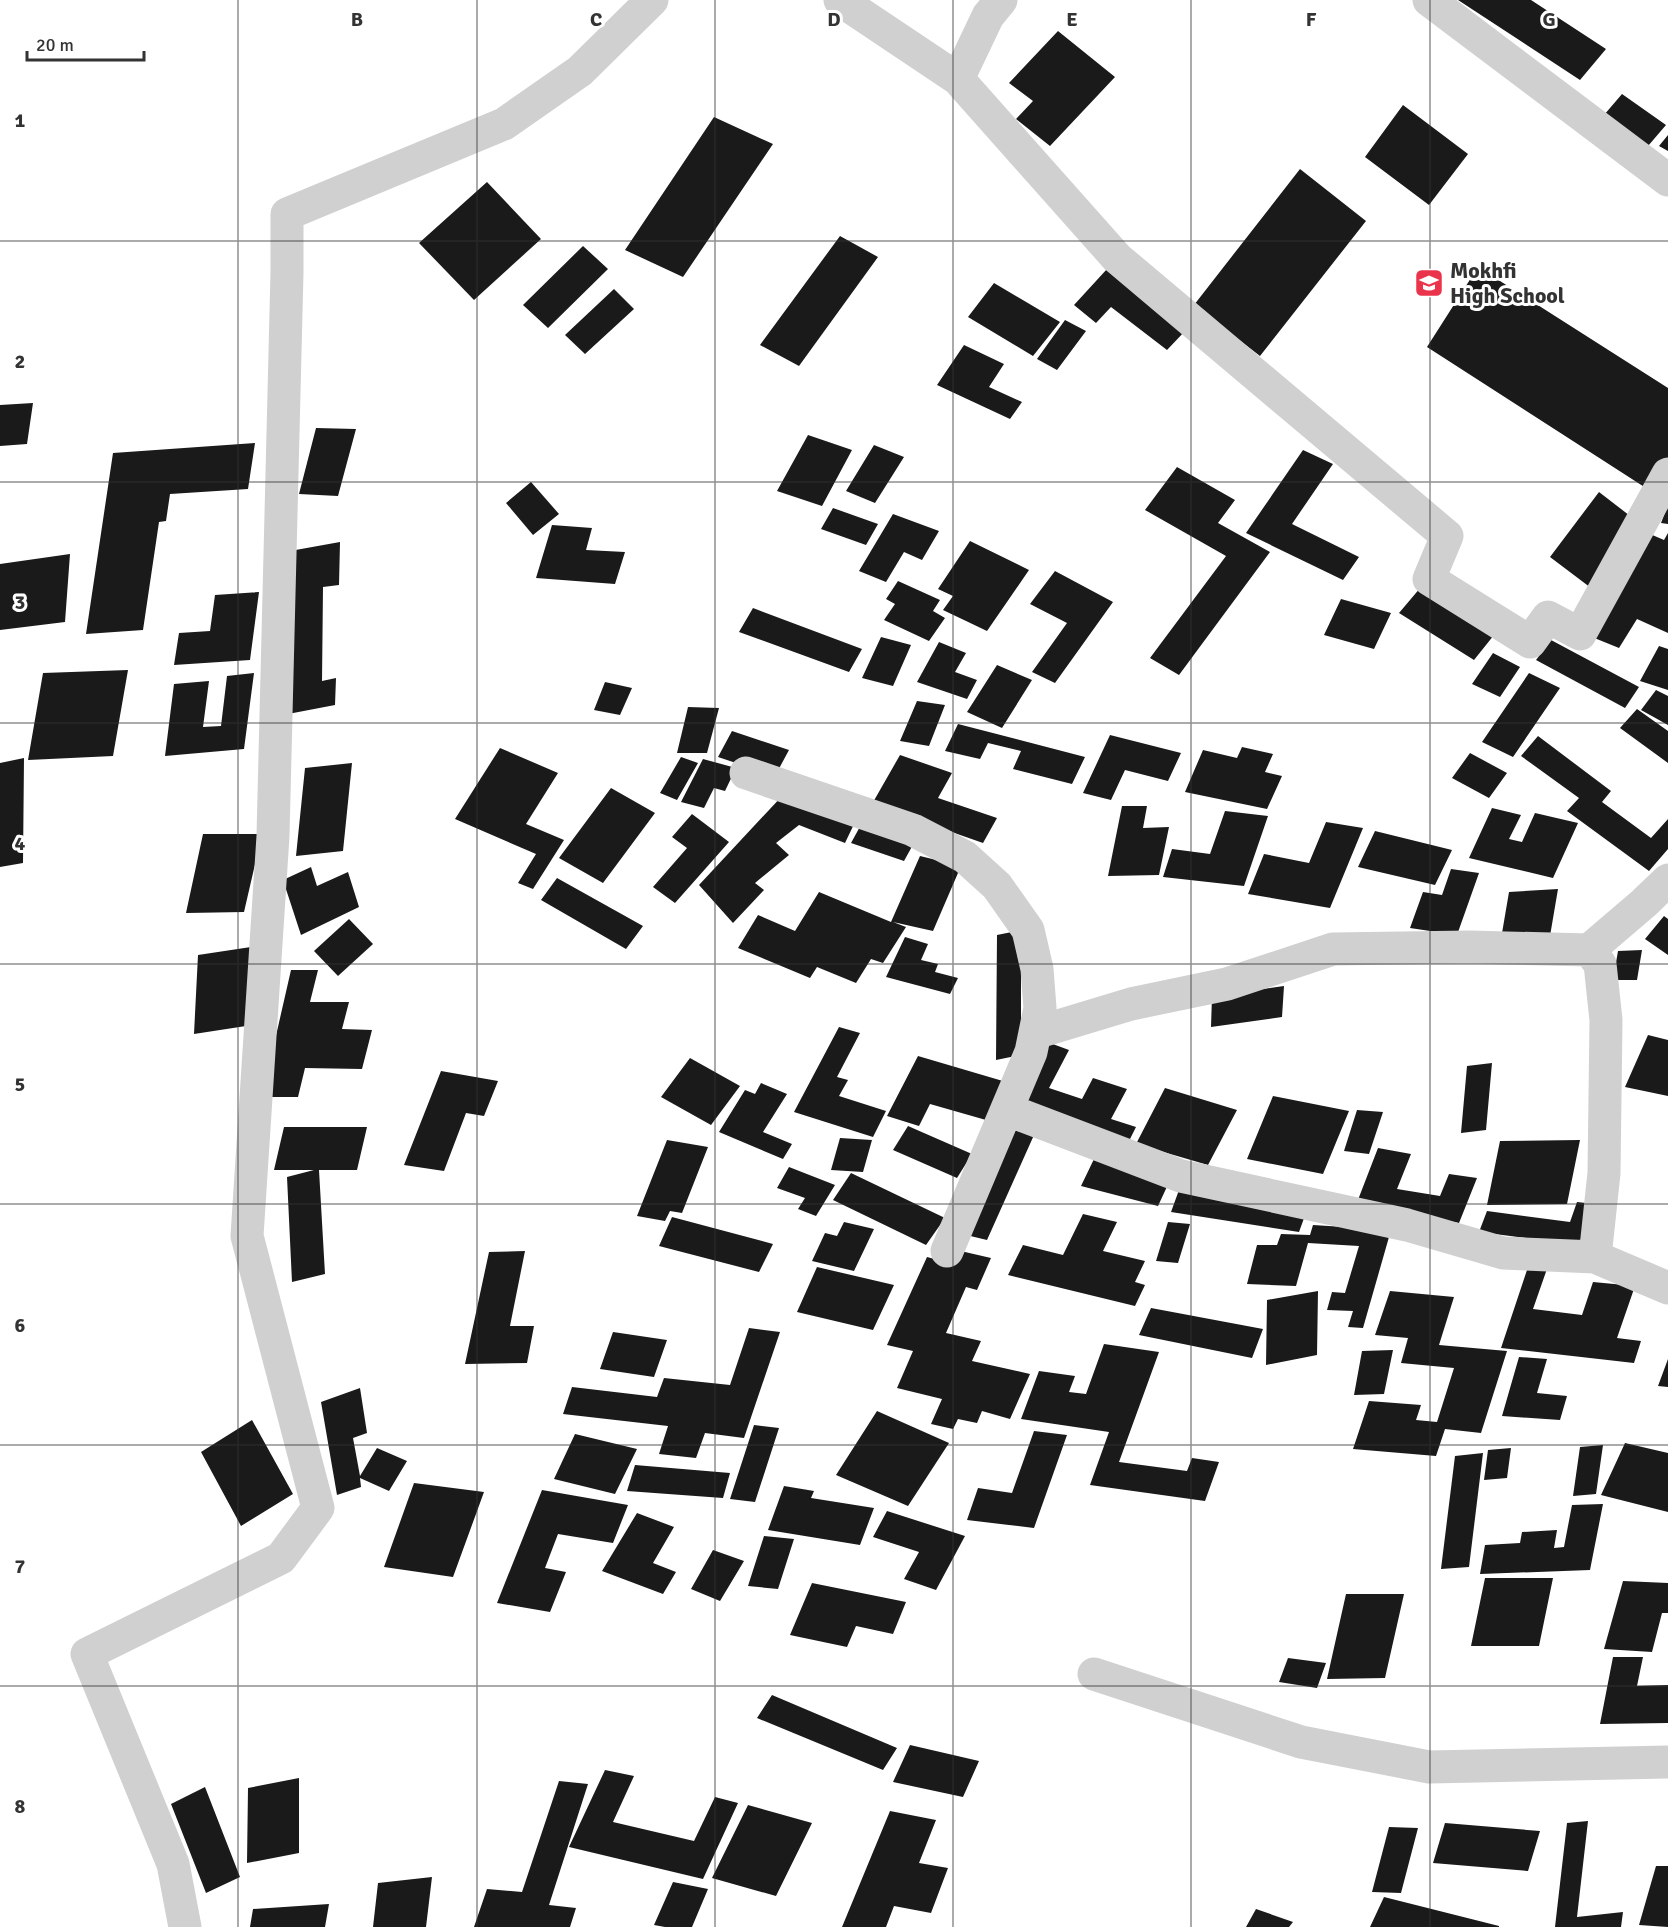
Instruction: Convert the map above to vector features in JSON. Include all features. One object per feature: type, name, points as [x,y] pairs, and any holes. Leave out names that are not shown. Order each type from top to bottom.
[{"type":"street","points":[[185,1927],[173,1864],[87,1654],[281,1558],[318,1508],[248,1236],[273,836],[287,214],[504,124],[580,71],[652,0]]},
{"type":"street","points":[[840,0],[958,79],[1117,258],[1447,536],[1429,579],[1530,642],[1548,617],[1580,634],[1668,474]]},
{"type":"street","points":[[958,79],[988,16],[1001,0]]},
{"type":"street","points":[[1429,0],[1668,180]]},
{"type":"street","points":[[746,773],[913,830],[965,857],[997,886],[1028,930],[1037,969],[1040,1008],[1031,1052],[947,1251]]},
{"type":"street","points":[[1035,1033],[1131,1004],[1227,984],[1333,949],[1469,947],[1588,950],[1668,880]]},
{"type":"street","points":[[1588,950],[1600,964],[1606,1020],[1604,1173],[1595,1257]]},
{"type":"street","points":[[1008,1110],[1181,1176],[1407,1225],[1503,1253],[1595,1257],[1668,1288]]},
{"type":"street","points":[[1094,1674],[1300,1742],[1429,1767],[1668,1762]]},
{"type":"building","points":[[1458,0],[1531,0],[1606,49],[1580,80]]},
{"type":"building","points":[[1058,31],[1115,77],[1050,146],[1016,119],[1033,101],[1009,83]]},
{"type":"building","points":[[1622,94],[1666,125],[1648,146],[1604,115]]},
{"type":"building","points":[[1403,105],[1468,154],[1429,205],[1365,157]]},
{"type":"building","points":[[714,117],[773,144],[683,277],[625,250]]},
{"type":"building","points":[[1668,135],[1668,151],[1659,146]]},
{"type":"building","points":[[1300,169],[1366,221],[1260,356],[1194,305]]},
{"type":"building","points":[[487,182],[541,239],[474,300],[419,243]]},
{"type":"building","points":[[840,236],[878,257],[799,366],[760,345]]},
{"type":"building","points":[[583,246],[608,269],[548,328],[523,305]]},
{"type":"building","points":[[1478,267],[1668,388],[1668,491],[1663,499],[1427,347]]},
{"type":"building","points":[[1107,269],[1186,330],[1167,350],[1111,307],[1096,323],[1074,305]]},
{"type":"building","points":[[994,283],[1060,322],[1033,356],[968,317]]},
{"type":"building","points":[[614,289],[634,309],[585,354],[565,335]]},
{"type":"building","points":[[1065,320],[1086,331],[1057,370],[1037,359]]},
{"type":"building","points":[[964,345],[1004,364],[989,387],[1022,402],[1010,419],[937,385]]},
{"type":"building","points":[[33,403],[27,444],[0,446],[0,405]]},
{"type":"building","points":[[316,428],[356,429],[338,496],[299,494]]},
{"type":"building","points":[[808,435],[852,450],[822,506],[777,491]]},
{"type":"building","points":[[255,443],[248,489],[170,494],[166,521],[159,522],[143,630],[86,634],[113,453]]},
{"type":"building","points":[[874,445],[904,457],[875,503],[846,491]]},
{"type":"building","points":[[1303,450],[1333,464],[1292,524],[1359,557],[1343,580],[1246,533]]},
{"type":"building","points":[[1177,467],[1235,500],[1218,523],[1270,552],[1179,675],[1150,658],[1226,556],[1145,510]]},
{"type":"building","points":[[531,482],[559,514],[533,535],[506,503]]},
{"type":"building","points":[[1599,492],[1647,529],[1599,594],[1550,557]]},
{"type":"building","points":[[1668,505],[1668,524],[1661,523]]},
{"type":"building","points":[[833,508],[878,524],[866,545],[821,529]]},
{"type":"building","points":[[893,514],[939,531],[922,560],[904,552],[886,582],[859,571]]},
{"type":"building","points":[[552,525],[592,528],[586,550],[625,552],[615,584],[536,578]]},
{"type":"building","points":[[1668,533],[1668,633],[1637,619],[1619,648],[1587,635],[1650,534],[1664,540]]},
{"type":"building","points":[[970,541],[1029,570],[987,631],[943,610],[953,596],[938,589]]},
{"type":"building","points":[[340,542],[339,585],[323,587],[322,681],[336,678],[335,705],[288,714],[290,551]]},
{"type":"building","points":[[70,554],[65,622],[0,630],[0,564]]},
{"type":"building","points":[[1055,571],[1113,602],[1055,683],[1032,672],[1067,623],[1030,604]]},
{"type":"building","points":[[898,581],[940,600],[933,611],[945,618],[929,641],[884,620],[895,604],[886,599]]},
{"type":"building","points":[[1421,587],[1494,635],[1474,660],[1399,613]]},
{"type":"building","points":[[259,592],[250,660],[174,665],[179,633],[210,631],[215,595]]},
{"type":"building","points":[[1341,599],[1391,613],[1374,649],[1324,635]]},
{"type":"building","points":[[753,608],[862,649],[849,672],[739,632]]},
{"type":"building","points":[[881,637],[911,645],[893,686],[862,678]]},
{"type":"building","points":[[1551,640],[1639,687],[1625,708],[1536,660]]},
{"type":"building","points":[[939,642],[966,653],[955,672],[977,680],[967,699],[917,682]]},
{"type":"building","points":[[1659,646],[1668,649],[1668,690],[1640,681]]},
{"type":"building","points":[[1493,653],[1520,667],[1500,697],[1472,684]]},
{"type":"building","points":[[997,665],[1032,680],[1002,728],[967,712]]},
{"type":"building","points":[[128,670],[113,756],[28,760],[43,673]]},
{"type":"building","points":[[254,673],[244,749],[165,756],[174,684],[209,681],[203,727],[221,726],[227,676]]},
{"type":"building","points":[[1529,673],[1560,688],[1513,757],[1482,742]]},
{"type":"building","points":[[605,682],[632,688],[620,715],[594,710]]},
{"type":"building","points":[[1656,690],[1668,696],[1668,725],[1641,710]]},
{"type":"building","points":[[917,701],[945,705],[929,746],[900,741]]},
{"type":"building","points":[[688,707],[719,708],[707,753],[677,753]]},
{"type":"building","points":[[1637,709],[1668,731],[1668,763],[1620,728]]},
{"type":"building","points":[[958,724],[1085,757],[1072,784],[1013,769],[1021,751],[988,743],[980,759],[945,751]]},
{"type":"building","points":[[732,731],[789,750],[775,776],[718,757]]},
{"type":"building","points":[[1110,735],[1181,753],[1168,781],[1125,770],[1111,800],[1083,793]]},
{"type":"building","points":[[1538,736],[1611,791],[1602,802],[1651,838],[1668,819],[1668,849],[1649,871],[1567,811],[1579,798],[1521,756]]},
{"type":"building","points":[[1242,747],[1273,754],[1265,772],[1282,776],[1267,809],[1185,792],[1203,750],[1237,758]]},
{"type":"building","points":[[500,748],[558,773],[526,824],[564,840],[533,889],[518,883],[536,854],[455,819]]},
{"type":"building","points":[[1470,753],[1507,773],[1489,798],[1452,778]]},
{"type":"building","points":[[900,755],[952,773],[938,798],[997,818],[983,843],[872,804]]},
{"type":"building","points":[[681,757],[698,763],[677,800],[660,793]]},
{"type":"building","points":[[24,758],[23,863],[0,867],[0,763]]},
{"type":"building","points":[[703,759],[736,768],[725,791],[714,788],[704,808],[681,802]]},
{"type":"building","points":[[352,763],[343,851],[296,856],[305,768]]},
{"type":"building","points":[[611,788],[655,813],[603,883],[559,858]]},
{"type":"building","points":[[783,795],[856,820],[845,843],[799,825],[776,843],[789,855],[755,883],[764,890],[733,923],[699,885]]},
{"type":"building","points":[[1122,806],[1147,806],[1143,828],[1169,827],[1159,875],[1108,876]]},
{"type":"building","points":[[1492,808],[1521,815],[1509,839],[1522,842],[1535,813],[1578,823],[1553,878],[1469,858]]},
{"type":"building","points":[[1225,811],[1268,816],[1244,886],[1163,877],[1172,849],[1210,854]]},
{"type":"building","points":[[692,814],[729,842],[675,903],[653,887],[687,848],[672,837]]},
{"type":"building","points":[[1326,822],[1363,828],[1330,908],[1248,894],[1264,854],[1309,863]]},
{"type":"building","points":[[862,823],[915,841],[904,861],[851,843]]},
{"type":"building","points":[[1375,831],[1452,850],[1435,885],[1358,867]]},
{"type":"building","points":[[203,834],[262,834],[244,912],[186,913]]},
{"type":"building","points":[[920,856],[961,866],[933,931],[893,922],[906,927],[883,963],[871,959],[856,983],[817,967],[810,978],[738,948],[758,915],[795,931],[819,892],[891,922]]},
{"type":"building","points":[[311,867],[317,886],[348,872],[359,907],[301,935],[283,880]]},
{"type":"building","points":[[1451,869],[1479,873],[1457,935],[1410,928],[1423,892],[1442,895]]},
{"type":"building","points":[[557,878],[643,926],[626,949],[541,900]]},
{"type":"building","points":[[1558,889],[1550,936],[1501,939],[1509,892]]},
{"type":"building","points":[[1664,916],[1668,919],[1668,955],[1645,939]]},
{"type":"building","points":[[349,919],[373,944],[338,976],[314,951]]},
{"type":"building","points":[[1021,930],[1021,1055],[996,1060],[997,935]]},
{"type":"building","points":[[905,937],[928,944],[921,960],[938,964],[935,972],[958,978],[950,994],[886,977]]},
{"type":"building","points":[[251,947],[246,1026],[194,1034],[198,955]]},
{"type":"building","points":[[1642,950],[1637,980],[1613,980],[1618,951]]},
{"type":"building","points":[[291,970],[318,970],[310,1002],[349,1002],[342,1029],[372,1030],[362,1069],[305,1068],[298,1097],[262,1097]]},
{"type":"building","points":[[1284,986],[1282,1017],[1211,1027],[1212,996]]},
{"type":"building","points":[[839,1027],[860,1033],[837,1077],[848,1080],[839,1096],[886,1111],[873,1137],[794,1112]]},
{"type":"building","points":[[1648,1035],[1668,1040],[1668,1096],[1625,1087]]},
{"type":"building","points":[[1050,1043],[1069,1050],[1049,1088],[1082,1099],[1093,1078],[1127,1089],[1111,1119],[1136,1127],[1127,1145],[1015,1108]]},
{"type":"building","points":[[918,1056],[1013,1084],[993,1122],[930,1104],[919,1126],[887,1116]]},
{"type":"building","points":[[690,1058],[740,1086],[711,1125],[661,1097]]},
{"type":"building","points":[[1492,1063],[1486,1130],[1461,1133],[1467,1066]]},
{"type":"building","points":[[441,1071],[498,1081],[484,1116],[466,1113],[444,1171],[404,1165]]},
{"type":"building","points":[[761,1083],[787,1094],[763,1132],[792,1144],[783,1159],[719,1132],[745,1090],[755,1094]]},
{"type":"building","points":[[1165,1088],[1237,1110],[1208,1165],[1136,1144]]},
{"type":"building","points":[[1273,1096],[1349,1111],[1323,1174],[1247,1159]]},
{"type":"building","points":[[1357,1110],[1383,1112],[1369,1154],[1344,1151]]},
{"type":"building","points":[[908,1126],[972,1154],[957,1178],[893,1150]]},
{"type":"building","points":[[284,1127],[367,1127],[357,1170],[319,1170],[325,1274],[292,1282],[287,1177],[314,1170],[274,1170]]},
{"type":"building","points":[[1009,1129],[1034,1135],[987,1240],[962,1234]]},
{"type":"building","points":[[840,1138],[872,1140],[863,1172],[831,1170]]},
{"type":"building","points":[[667,1140],[708,1147],[682,1213],[670,1211],[665,1221],[637,1216]]},
{"type":"building","points":[[1580,1140],[1567,1204],[1487,1205],[1500,1141]]},
{"type":"building","points":[[1378,1148],[1411,1154],[1397,1189],[1440,1196],[1449,1174],[1477,1178],[1459,1223],[1356,1205]]},
{"type":"building","points":[[1094,1159],[1171,1178],[1158,1206],[1081,1186]]},
{"type":"building","points":[[789,1167],[835,1185],[816,1216],[798,1209],[805,1198],[777,1188]]},
{"type":"building","points":[[851,1173],[945,1218],[926,1245],[833,1200]]},
{"type":"building","points":[[1179,1190],[1307,1210],[1299,1232],[1171,1212]]},
{"type":"building","points":[[1577,1202],[1595,1204],[1581,1245],[1479,1232],[1487,1211],[1570,1222]]},
{"type":"building","points":[[1083,1214],[1117,1222],[1103,1251],[1145,1261],[1135,1282],[1145,1285],[1135,1306],[1008,1275],[1023,1245],[1063,1255]]},
{"type":"building","points":[[672,1217],[773,1244],[759,1272],[659,1246]]},
{"type":"building","points":[[844,1222],[874,1229],[854,1271],[812,1261],[825,1233],[837,1236]]},
{"type":"building","points":[[1168,1222],[1190,1224],[1178,1263],[1156,1261]]},
{"type":"building","points":[[1313,1225],[1391,1230],[1363,1328],[1348,1327],[1353,1311],[1327,1310],[1332,1292],[1345,1293],[1359,1246],[1308,1243],[1296,1286],[1247,1284],[1257,1245],[1277,1245],[1281,1234],[1310,1235]]},
{"type":"building","points":[[952,1249],[991,1258],[977,1290],[966,1287],[946,1333],[981,1341],[972,1361],[1030,1374],[1010,1419],[982,1411],[977,1423],[958,1419],[953,1429],[931,1424],[942,1399],[897,1388],[913,1351],[887,1345],[927,1257],[946,1262]]},
{"type":"building","points":[[525,1251],[510,1326],[534,1326],[527,1363],[465,1364],[489,1252]]},
{"type":"building","points":[[1529,1264],[1548,1266],[1533,1309],[1582,1315],[1593,1282],[1635,1286],[1617,1338],[1641,1341],[1634,1363],[1501,1348]]},
{"type":"building","points":[[817,1267],[894,1285],[873,1330],[797,1312]]},
{"type":"building","points":[[1318,1291],[1317,1355],[1266,1365],[1267,1300]]},
{"type":"building","points":[[1390,1291],[1454,1297],[1439,1345],[1507,1351],[1481,1433],[1445,1429],[1436,1456],[1353,1449],[1369,1401],[1421,1405],[1416,1420],[1437,1422],[1454,1368],[1401,1363],[1408,1338],[1375,1335]]},
{"type":"building","points":[[1151,1308],[1263,1329],[1252,1358],[1139,1335]]},
{"type":"building","points":[[749,1328],[780,1332],[744,1438],[705,1433],[696,1458],[659,1454],[668,1426],[563,1414],[572,1387],[657,1397],[664,1378],[730,1385]]},
{"type":"building","points":[[613,1332],[667,1340],[654,1377],[600,1369]]},
{"type":"building","points":[[1104,1344],[1159,1352],[1119,1462],[1187,1471],[1192,1458],[1219,1462],[1205,1501],[1090,1485],[1109,1432],[1021,1419],[1039,1371],[1075,1376],[1069,1392],[1086,1394]]},
{"type":"building","points":[[1393,1350],[1384,1394],[1354,1395],[1362,1351]]},
{"type":"building","points":[[1519,1357],[1547,1359],[1537,1393],[1567,1396],[1560,1420],[1502,1416]]},
{"type":"building","points":[[1668,1359],[1668,1387],[1658,1386]]},
{"type":"building","points":[[360,1388],[367,1433],[353,1438],[360,1476],[377,1448],[407,1461],[389,1491],[360,1478],[361,1487],[337,1495],[321,1402]]},
{"type":"building","points":[[877,1411],[949,1443],[908,1506],[836,1475]]},
{"type":"building","points":[[252,1420],[293,1494],[241,1526],[201,1452]]},
{"type":"building","points":[[754,1425],[779,1428],[755,1502],[730,1499]]},
{"type":"building","points":[[1034,1431],[1067,1435],[1034,1528],[967,1520],[978,1488],[1012,1493]]},
{"type":"building","points":[[575,1434],[637,1449],[615,1494],[554,1479]]},
{"type":"building","points":[[1625,1443],[1668,1453],[1668,1512],[1601,1495]]},
{"type":"building","points":[[1603,1445],[1596,1494],[1573,1496],[1580,1447]]},
{"type":"building","points":[[1511,1448],[1507,1478],[1484,1480],[1488,1450]]},
{"type":"building","points":[[1483,1453],[1469,1567],[1441,1569],[1455,1456]]},
{"type":"building","points":[[635,1465],[730,1473],[723,1498],[627,1491]]},
{"type":"building","points":[[414,1483],[484,1492],[453,1577],[384,1567]]},
{"type":"building","points":[[784,1486],[814,1491],[811,1498],[874,1508],[860,1545],[768,1530]]},
{"type":"building","points":[[542,1490],[628,1505],[613,1543],[558,1534],[545,1568],[566,1572],[550,1612],[497,1603]]},
{"type":"building","points":[[1603,1504],[1590,1570],[1480,1574],[1485,1545],[1520,1543],[1522,1532],[1557,1530],[1554,1548],[1564,1547],[1572,1505]]},
{"type":"building","points":[[887,1511],[965,1536],[936,1590],[904,1579],[919,1552],[873,1537]]},
{"type":"building","points":[[637,1513],[674,1527],[653,1563],[676,1572],[663,1594],[602,1571]]},
{"type":"building","points":[[764,1536],[794,1539],[778,1589],[748,1586]]},
{"type":"building","points":[[713,1550],[744,1561],[720,1601],[691,1589]]},
{"type":"building","points":[[1485,1578],[1553,1578],[1539,1646],[1471,1646]]},
{"type":"building","points":[[1623,1581],[1668,1583],[1668,1613],[1662,1613],[1652,1652],[1604,1649]]},
{"type":"building","points":[[812,1583],[906,1602],[893,1634],[856,1626],[847,1647],[790,1635]]},
{"type":"building","points":[[1346,1594],[1404,1594],[1385,1678],[1327,1679]]},
{"type":"building","points":[[1613,1657],[1643,1657],[1637,1686],[1668,1685],[1668,1723],[1600,1724]]},
{"type":"building","points":[[1288,1658],[1326,1663],[1317,1688],[1279,1682]]},
{"type":"building","points":[[772,1695],[897,1748],[883,1770],[757,1718]]},
{"type":"building","points":[[910,1745],[979,1761],[963,1797],[893,1782]]},
{"type":"building","points":[[605,1770],[634,1776],[613,1822],[694,1841],[715,1797],[738,1803],[703,1879],[569,1847]]},
{"type":"building","points":[[299,1778],[299,1853],[247,1863],[248,1788]]},
{"type":"building","points":[[559,1781],[588,1784],[549,1905],[576,1908],[570,1927],[474,1927],[487,1889],[522,1892]]},
{"type":"building","points":[[205,1787],[240,1877],[206,1893],[171,1804]]},
{"type":"building","points":[[748,1805],[812,1823],[776,1896],[712,1878]]},
{"type":"building","points":[[890,1811],[936,1820],[919,1863],[948,1868],[931,1913],[894,1906],[886,1927],[842,1927]]},
{"type":"building","points":[[1588,1821],[1577,1917],[1623,1912],[1621,1927],[1555,1927],[1567,1823]]},
{"type":"building","points":[[1445,1823],[1540,1831],[1528,1871],[1433,1863]]},
{"type":"building","points":[[1389,1827],[1418,1828],[1401,1893],[1372,1892]]},
{"type":"building","points":[[1656,1866],[1668,1866],[1668,1927],[1639,1925]]},
{"type":"building","points":[[432,1877],[426,1927],[373,1927],[378,1883]]},
{"type":"building","points":[[673,1882],[708,1889],[692,1927],[654,1925]]},
{"type":"building","points":[[1384,1897],[1499,1926],[1499,1927],[1370,1927]]},
{"type":"building","points":[[329,1904],[325,1927],[250,1927],[253,1909]]},
{"type":"building","points":[[1256,1909],[1293,1922],[1289,1927],[1246,1927]]},
{"type":"place","name":"Mokhfi High School","points":[[1429,283]]}]
